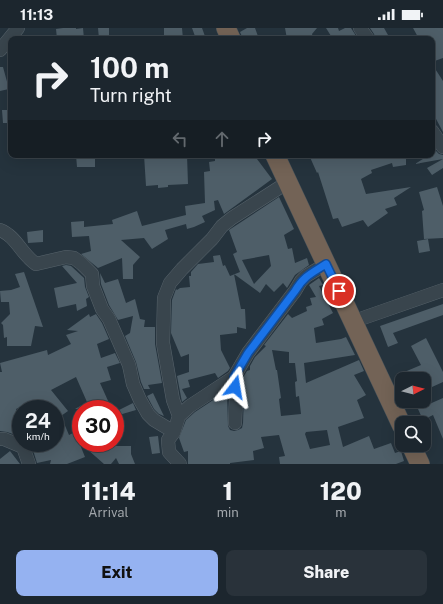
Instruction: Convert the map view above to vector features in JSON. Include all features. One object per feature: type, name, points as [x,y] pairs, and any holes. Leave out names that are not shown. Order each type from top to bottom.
[{"type":"highway","points":[[277,158],[397,416]]},
{"type":"highway","points":[[287,158],[409,416]]},
{"type":"highway","points":[[414,452],[420,464]]},
{"type":"highway","points":[[425,452],[431,464]]},
{"type":"street","points":[[11,36],[18,28]]},
{"type":"street","points":[[0,50],[8,40]]},
{"type":"street","points":[[435,135],[443,147]]},
{"type":"street","points":[[180,416],[173,400],[163,343],[164,298],[170,283],[212,239],[222,226],[288,182]]},
{"type":"street","points":[[0,230],[9,235],[27,257],[36,264],[66,257],[74,258],[92,274],[93,286],[102,309],[109,319],[129,365],[133,384],[140,400],[151,417],[174,432]]},
{"type":"street","points":[[180,464],[169,452],[168,440],[174,432],[180,416],[198,400],[234,377],[248,353],[295,291],[301,280],[326,264]]},
{"type":"street","points":[[363,318],[443,290]]},
{"type":"street","points":[[234,377],[236,396],[234,423]]},
{"type":"street","points":[[0,439],[4,439],[23,447],[29,464]]},
{"type":"building","points":[[83,28],[84,36],[57,36],[56,29]]},
{"type":"building","points":[[98,28],[109,28],[109,36],[99,36]]},
{"type":"building","points":[[164,28],[182,28],[183,36],[164,36]]},
{"type":"building","points":[[192,28],[202,28],[205,36],[195,36]]},
{"type":"building","points":[[247,28],[255,28],[258,36],[242,36],[240,32]]},
{"type":"building","points":[[285,28],[317,28],[312,34],[313,36],[286,36]]},
{"type":"building","points":[[326,28],[338,28],[339,31],[345,28],[351,28],[356,36],[331,36]]},
{"type":"building","points":[[370,28],[384,28],[388,35],[375,36]]},
{"type":"building","points":[[413,28],[443,28],[443,58],[435,61],[435,36],[417,36]]},
{"type":"building","points":[[0,67],[3,67],[8,89],[0,91]]},
{"type":"building","points":[[435,69],[443,81],[443,132],[435,117]]},
{"type":"building","points":[[2,110],[8,110],[8,123],[3,123]]},
{"type":"building","points":[[435,152],[443,155],[443,159],[415,164],[424,158],[435,158]]},
{"type":"building","points":[[76,158],[95,158],[95,167],[77,167]]},
{"type":"building","points":[[144,158],[187,158],[188,184],[168,185],[168,187],[158,188],[158,185],[146,186]]},
{"type":"building","points":[[215,158],[256,158],[272,179],[224,214],[218,200],[214,201],[215,210],[202,216],[205,222],[187,229],[186,224],[165,230],[168,239],[152,249],[144,238],[121,240],[140,257],[133,265],[133,279],[123,279],[122,258],[98,268],[81,254],[91,251],[89,236],[72,237],[71,222],[84,221],[84,227],[113,224],[112,220],[137,211],[142,226],[186,215],[185,206],[205,203],[204,172],[210,171],[209,162],[215,161]]},
{"type":"building","points":[[310,158],[410,158],[406,159],[406,165],[393,167],[392,163],[371,170],[372,173],[361,179],[366,194],[411,187],[394,198],[397,205],[385,209],[388,213],[368,227],[363,220],[342,227],[338,218],[333,219],[318,172],[317,173]]},
{"type":"building","points":[[443,159],[443,168],[432,175],[427,168]]},
{"type":"building","points":[[437,187],[443,206],[443,238],[424,239],[422,211],[424,210],[419,192]]},
{"type":"building","points":[[279,197],[294,229],[284,235],[288,249],[292,248],[295,263],[307,258],[309,265],[295,275],[287,288],[283,283],[274,292],[266,284],[260,293],[234,274],[240,272],[233,254],[237,252],[229,230]],"holes":[[[269,255],[271,266],[254,284],[242,260]]]},
{"type":"building","points":[[43,230],[43,242],[28,243],[27,232]]},
{"type":"building","points":[[428,239],[430,251],[419,253],[417,241]]},
{"type":"building","points":[[220,255],[223,266],[225,265],[230,276],[234,274],[241,309],[245,309],[246,329],[237,327],[237,333],[220,335],[221,350],[230,368],[218,378],[215,373],[188,380],[190,387],[182,389],[187,398],[182,402],[177,376],[189,372],[189,354],[181,357],[171,333],[172,300],[176,289],[190,287],[189,276],[191,276],[191,272],[198,264],[214,262],[213,256]]},
{"type":"building","points":[[62,266],[71,266],[84,278],[85,287],[89,297],[86,299],[87,306],[77,311],[76,304],[58,308],[54,288],[77,283]]},
{"type":"building","points":[[24,272],[43,327],[35,326],[31,346],[7,346],[7,337],[4,338],[3,325],[1,323],[10,314],[9,302],[1,302],[0,291],[20,287],[15,274]]},
{"type":"building","points":[[100,273],[105,283],[118,279],[126,303],[135,299],[140,319],[145,320],[144,327],[155,327],[155,344],[162,383],[148,385],[150,389],[144,389],[136,362],[125,336],[130,333],[133,316],[118,320],[109,305],[101,284]]},
{"type":"building","points":[[319,278],[323,285],[319,286],[333,313],[322,319],[324,325],[314,328],[316,343],[346,337],[355,355],[304,363],[306,383],[359,360],[364,371],[354,375],[366,395],[357,400],[364,418],[338,427],[343,447],[369,436],[374,449],[391,443],[395,453],[401,452],[404,461],[396,464],[280,464],[279,457],[285,456],[279,435],[261,437],[264,448],[253,451],[254,460],[230,464],[188,464],[188,451],[184,452],[179,438],[186,420],[195,412],[227,391],[228,426],[230,430],[234,431],[242,428],[244,396],[242,379],[247,371],[250,370],[250,366],[255,357],[266,346],[264,345],[288,314],[292,318],[307,311],[306,307],[312,305],[310,298],[316,297],[309,285]],"holes":[[[272,350],[289,352],[289,363],[295,363],[297,381],[295,382],[296,397],[299,396],[301,414],[281,416],[279,399],[281,398],[277,370]],[[327,430],[330,445],[310,449],[305,434],[306,432]]]},
{"type":"building","points":[[443,304],[443,315],[393,333],[398,343],[388,347],[380,326]]},
{"type":"building","points":[[89,314],[90,317],[96,314],[102,323],[109,339],[97,344],[101,358],[115,353],[120,363],[107,367],[111,380],[100,383],[108,400],[86,400],[76,377],[51,390],[59,400],[12,400],[12,434],[0,431],[0,372],[2,372],[0,363],[47,350],[48,355],[71,344],[66,335],[78,331],[67,330]]},
{"type":"building","points":[[426,338],[443,372],[443,382],[432,387],[431,372],[404,372],[421,365],[411,346]]},
{"type":"building","points":[[153,393],[164,416],[159,414],[154,409],[147,396]]},
{"type":"building","points":[[443,398],[443,439],[433,415],[421,416],[418,409],[431,408],[431,403]]},
{"type":"building","points":[[133,403],[136,410],[124,414],[124,408]]},
{"type":"building","points":[[64,406],[68,411],[64,414]]},
{"type":"building","points":[[64,423],[69,435],[72,434],[72,452],[83,452],[85,457],[67,464],[50,464],[51,460],[37,463],[34,452],[64,452]]},
{"type":"building","points":[[158,436],[160,453],[152,454],[149,437]]},
{"type":"building","points":[[124,446],[131,446],[131,454],[135,464],[119,464],[116,458],[111,464],[104,464],[90,452],[124,452]]},
{"type":"building","points":[[10,451],[20,464],[0,464],[0,459]]},
{"type":"route","points":[[235,387],[234,377],[248,353],[295,291],[301,280],[326,264],[339,291]]}]
